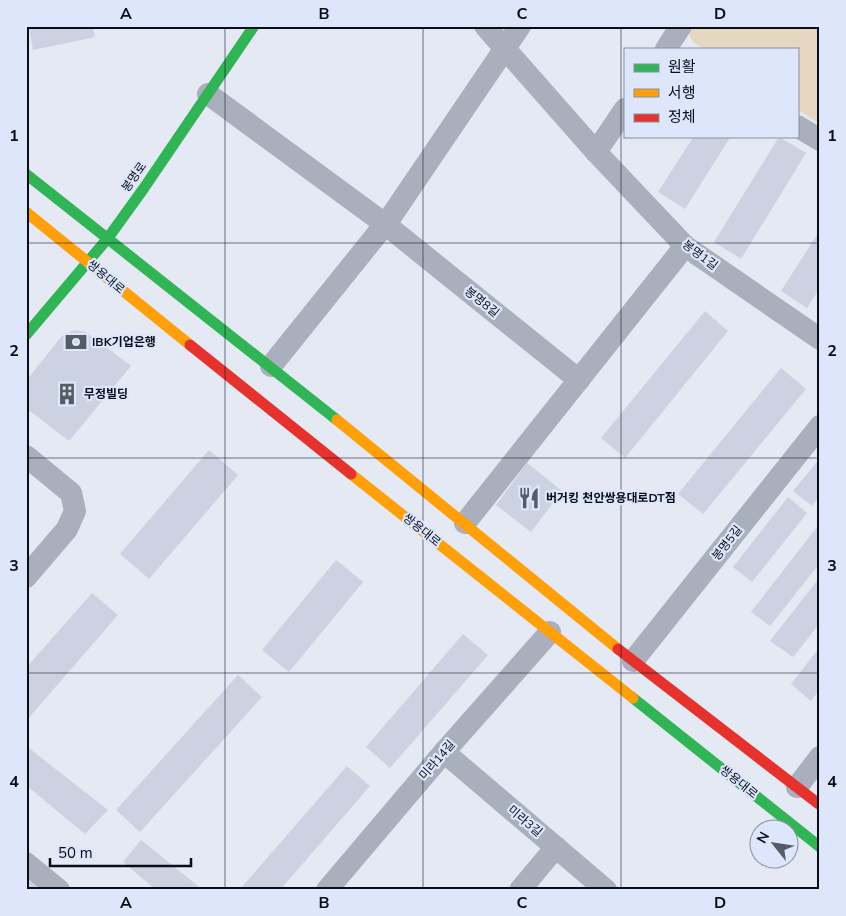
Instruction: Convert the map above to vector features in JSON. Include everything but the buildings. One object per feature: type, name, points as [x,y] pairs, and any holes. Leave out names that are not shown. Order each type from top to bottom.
[{"type":"main road","name":"봉명로","points":[[26,335],[108,238],[254,26]]},
{"type":"main road","points":[[26,174],[271,366],[633,661],[820,805]]},
{"type":"main road","name":"쌍용대로","points":[[26,212],[820,847]]},
{"type":"street","name":"봉명1길","points":[[485,26],[596,152],[685,246],[820,339]]},
{"type":"street","points":[[271,366],[385,224],[520,26]]},
{"type":"street","name":"봉명8길","points":[[208,94],[385,224],[579,380]]},
{"type":"street","points":[[596,152],[624,110]]},
{"type":"street","points":[[798,127],[820,140]]},
{"type":"street","points":[[465,523],[685,246]]},
{"type":"street","name":"봉명5길","points":[[633,661],[820,426]]},
{"type":"street","points":[[26,456],[72,493],[75,510],[67,529],[26,577]]},
{"type":"street","name":"미라14길","points":[[328,890],[444,752],[550,632]]},
{"type":"street","name":"미라3길","points":[[444,752],[606,890]]},
{"type":"street","points":[[797,787],[820,757]]},
{"type":"street","points":[[520,890],[556,847]]},
{"type":"street","points":[[26,863],[59,890]]},
{"type":"shaded area","points":[[693,26],[820,26],[820,124],[798,110],[798,48],[702,48],[693,42],[689,33]]},
{"type":"traffic: fast","points":[[26,335],[108,238],[254,26]]},
{"type":"traffic: fast","points":[[26,174],[337,420]]},
{"type":"traffic: fast","points":[[633,698],[820,847]]},
{"type":"traffic: slow","points":[[26,212],[190,345]]},
{"type":"traffic: slow","points":[[337,420],[618,649]]},
{"type":"traffic: slow","points":[[351,474],[633,698]]},
{"type":"traffic: jam","points":[[190,345],[351,474]]},
{"type":"traffic: jam","points":[[618,649],[820,805]]},
{"type":"place","name":"IBK기업은행","points":[[76,342]]},
{"type":"place","name":"무정빌딩","points":[[67,394]]},
{"type":"place","name":"버거킹 천안쌍용대로DT점","points":[[529,498]]}]
